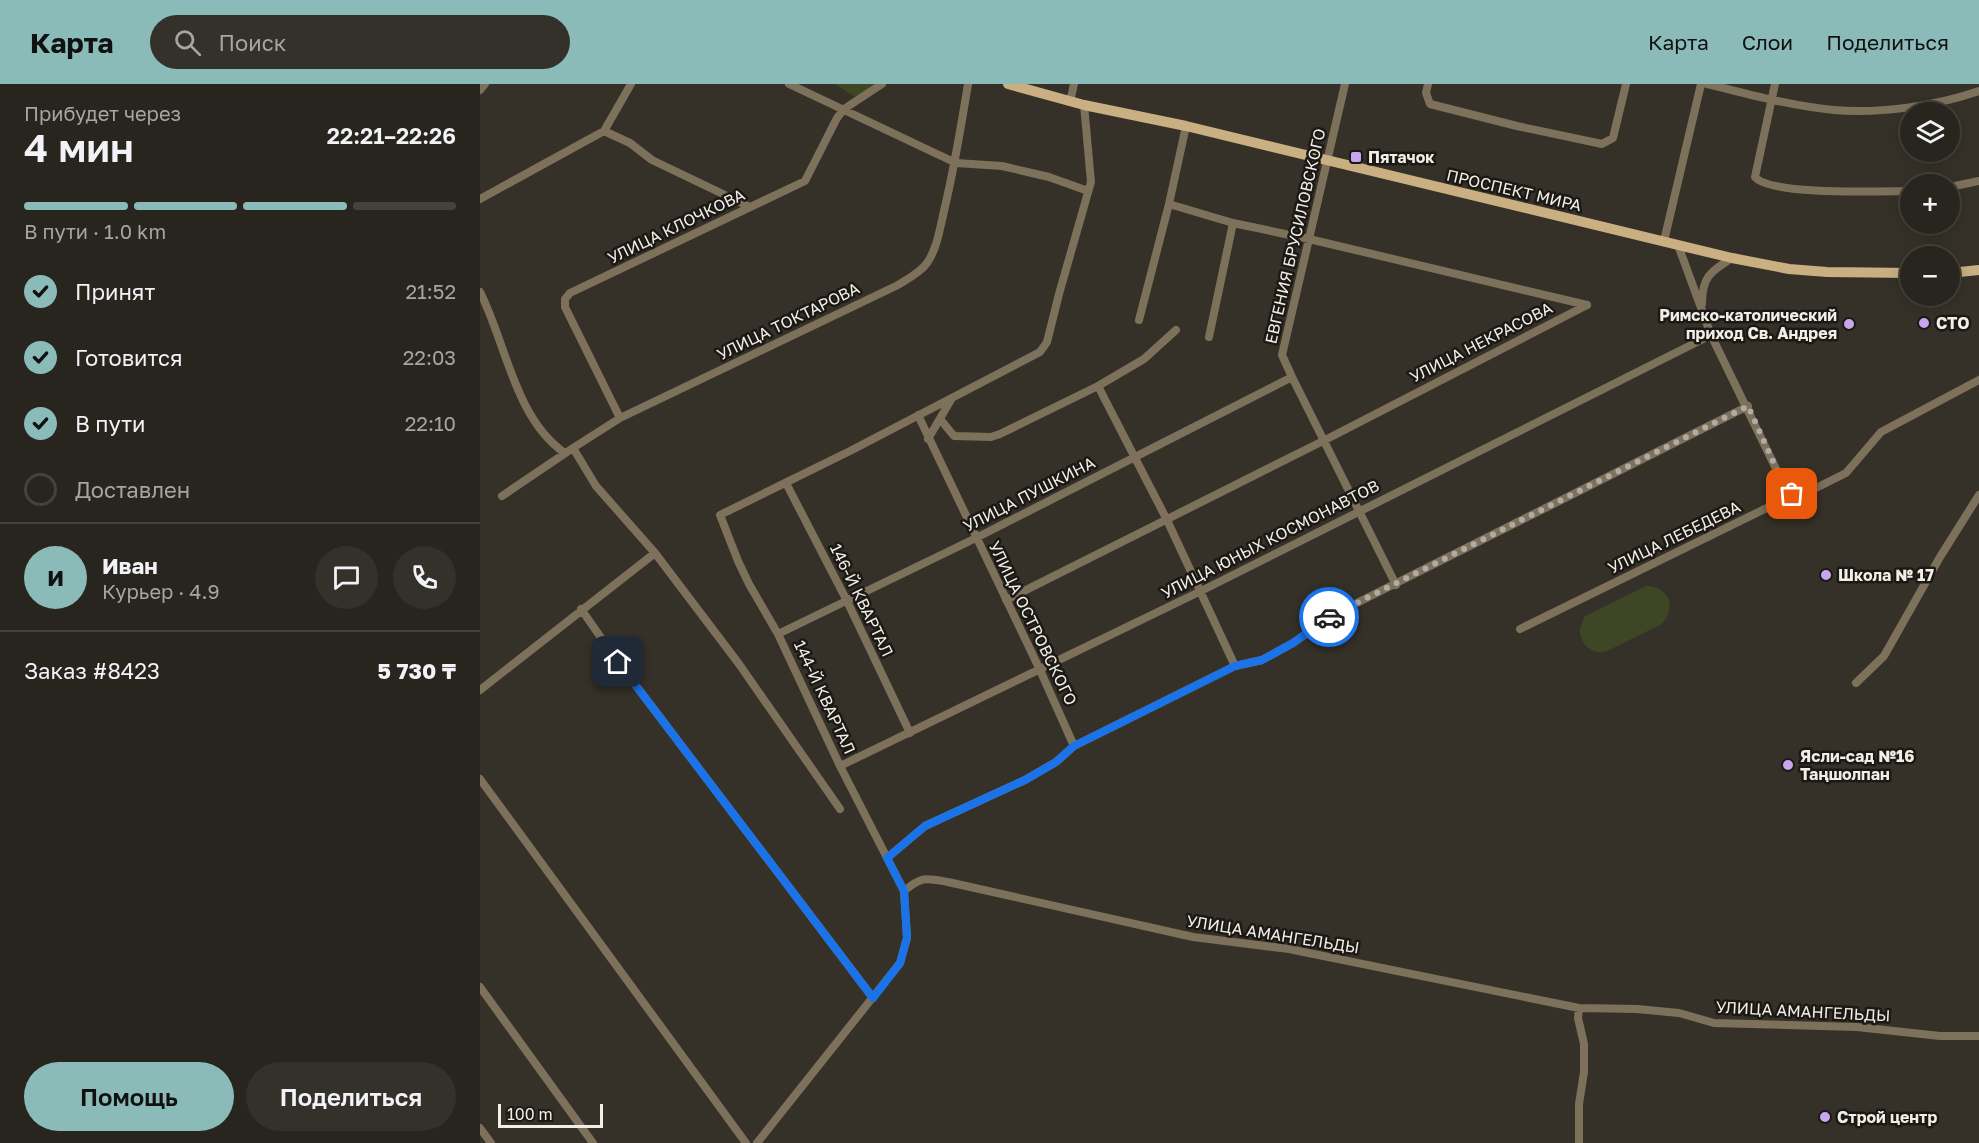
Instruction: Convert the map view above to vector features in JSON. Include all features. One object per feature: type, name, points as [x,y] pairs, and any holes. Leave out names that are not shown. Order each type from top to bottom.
[{"type":"main road","name":"ПРОСПЕКТ МИРА","points":[[1008,84],[1070,102],[1186,126],[1732,258],[1798,270],[1900,273]]},
{"type":"main road","points":[[1960,272],[1979,270]]},
{"type":"street","points":[[480,90],[485,84]]},
{"type":"street","points":[[480,199],[604,131],[631,84]]},
{"type":"street","points":[[789,84],[956,163],[1002,166],[1049,177],[1088,191]]},
{"type":"street","name":"УЛИЦА КЛОЧКОВА","points":[[620,418],[565,307],[565,299],[570,294],[805,181],[837,118],[844,110],[882,84]]},
{"type":"street","name":"УЛИЦА ТОКТАРОВА","points":[[502,496],[620,418],[898,285],[920,271],[927,264],[936,243],[956,163],[968,84]]},
{"type":"street","points":[[1070,102],[1074,84]]},
{"type":"street","name":"ЕВГЕНИЯ БРУСИЛОВСКОГО","points":[[1345,84],[1282,355],[1396,585]]},
{"type":"street","points":[[1428,84],[1426,93],[1430,104],[1602,144],[1613,138],[1626,84]]},
{"type":"street","points":[[1665,241],[1701,84]]},
{"type":"street","points":[[1707,84],[1771,99],[1834,110],[1908,108],[1979,91]]},
{"type":"street","points":[[1775,84],[1755,177],[1760,183],[1788,188],[1834,191],[1900,190]]},
{"type":"street","points":[[786,483],[1040,352],[1047,342],[1091,182],[1084,105]]},
{"type":"street","points":[[1139,320],[1169,204],[1186,126]]},
{"type":"street","points":[[604,131],[630,143],[652,160],[750,207]]},
{"type":"street","points":[[1960,185],[1979,181]]},
{"type":"street","name":"УЛИЦА НЕКРАСОВА","points":[[1006,600],[1587,305],[1233,222],[1169,204]]},
{"type":"street","points":[[1209,338],[1233,222]]},
{"type":"street","points":[[1678,245],[1712,335],[1782,481],[1784,494],[1804,494],[1846,473],[1881,432],[1979,380]]},
{"type":"street","points":[[1702,308],[1703,286],[1717,268],[1732,258]]},
{"type":"street","points":[[480,292],[490,311],[524,404],[547,439],[569,450],[596,486],[654,553],[739,664],[840,809]]},
{"type":"street","points":[[940,419],[954,436],[991,437],[1000,434],[1098,386],[1144,359],[1176,330]]},
{"type":"street","name":"УЛИЦА ЮНЫХ КОСМОНАВТОВ","points":[[840,766],[1201,591],[1712,335]]},
{"type":"street","name":"УЛИЦА ПУШКИНА","points":[[778,634],[976,538],[1292,377]]},
{"type":"street","points":[[1098,386],[1167,520],[1235,666]]},
{"type":"street","points":[[928,439],[953,397]]},
{"type":"street","points":[[887,858],[925,826],[1025,780],[1056,762],[1074,746],[1235,666],[1262,660],[1293,643],[1333,615],[1748,406]]},
{"type":"street","name":"УЛИЦА ОСТРОВСКОГО","points":[[918,415],[1074,746]]},
{"type":"street","name":"144-Й КВАРТАЛ","points":[[786,483],[720,515],[749,584],[778,634],[840,766],[904,891]]},
{"type":"street","name":"146-Й КВАРТАЛ","points":[[786,483],[847,601],[909,733]]},
{"type":"street","name":"УЛИЦА ЛЕБЕДЕВА","points":[[1520,629],[1781,501],[1784,494]]},
{"type":"street","points":[[1856,684],[1884,656],[1979,495]]},
{"type":"street","points":[[480,690],[654,553]]},
{"type":"street","points":[[581,609],[618,662],[873,998]]},
{"type":"street","points":[[480,779],[746,1143]]},
{"type":"street","name":"УЛИЦА АМАНГЕЛЬДЫ","points":[[904,891],[918,879],[932,879],[1194,937],[1289,949],[1579,1008],[1637,1008],[1679,1013],[1714,1023],[1857,1028],[1979,1036]]},
{"type":"street","points":[[757,1143],[900,963],[907,938],[904,891]]},
{"type":"street","points":[[480,987],[593,1143]]},
{"type":"street","points":[[1579,1008],[1578,1018],[1584,1044],[1584,1071],[1579,1104],[1579,1143]]},
{"type":"street","points":[[480,1128],[492,1143]]},
{"type":"green space","points":[[835,84],[875,84],[857,98]]},
{"type":"green space","points":[[1646,586],[1661,590],[1669,600],[1669,612],[1660,625],[1607,651],[1593,651],[1585,645],[1580,630],[1585,616]]},
{"type":"way so far","points":[[1329,617],[1748,406],[1782,481],[1784,494],[1792,494]]},
{"type":"place","name":"Пятачок","points":[[1356,157]]},
{"type":"place","name":"СТО","points":[[1924,323]]},
{"type":"place","name":"Римско-католический приход Св. Андрея","points":[[1849,324]]},
{"type":"place","name":"Школа № 17","points":[[1826,575]]},
{"type":"place","name":"Ясли-сад №16 Таңшолпан","points":[[1788,765]]},
{"type":"place","name":"Строй центр","points":[[1825,1117]]},
{"type":"route","points":[[618,662],[873,998],[900,963],[905,950],[907,938],[904,891],[887,858],[907,840],[925,826],[1025,780],[1056,762],[1074,746],[1235,666],[1262,660],[1293,643],[1329,617]]}]
